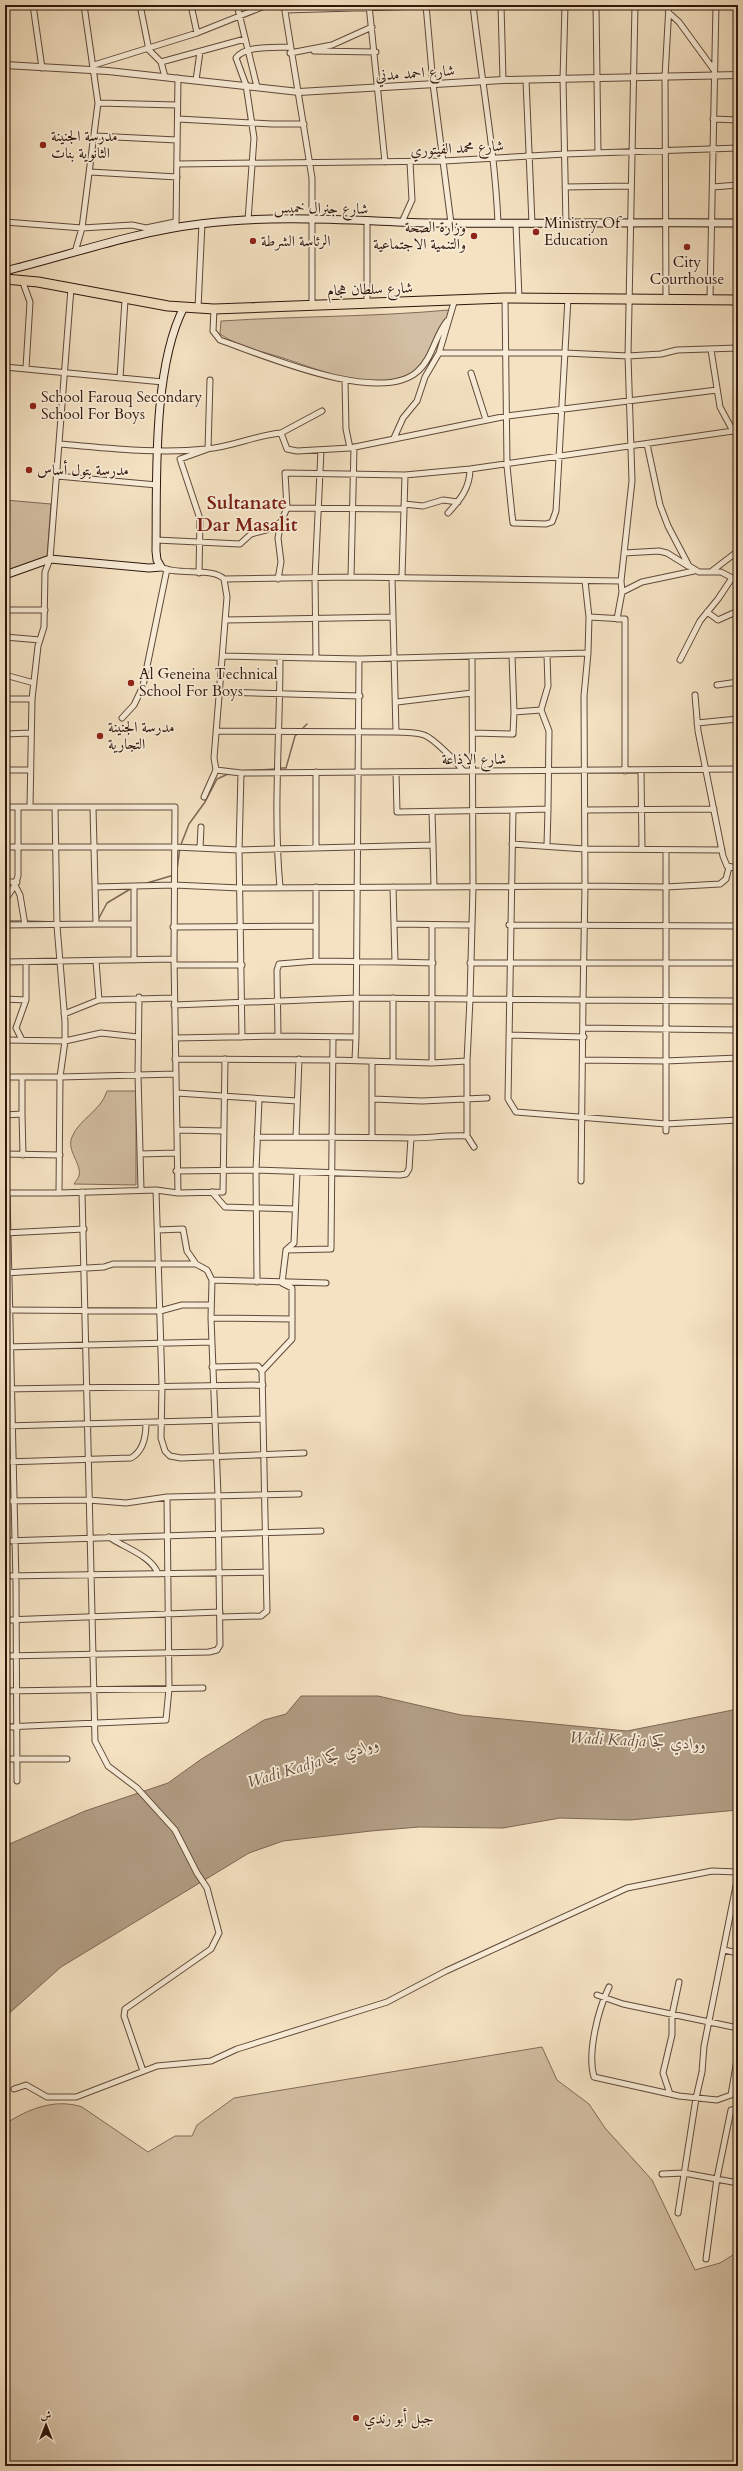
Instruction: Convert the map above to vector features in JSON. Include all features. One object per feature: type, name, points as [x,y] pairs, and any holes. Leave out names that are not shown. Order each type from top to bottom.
[{"type":"highway","name":"شارع سلطان هجام","points":[[5,279],[22,280],[71,288],[125,300],[214,309],[505,298],[738,300]]},
{"type":"main road","name":"شارع جنرال خميس","points":[[5,271],[176,225],[248,220],[516,224],[667,222],[738,223]]},
{"type":"main road","points":[[164,568],[156,557],[158,452],[163,382],[172,339],[184,307]]},
{"type":"main road","points":[[5,575],[50,559],[164,568]]},
{"type":"street","points":[[33,5],[42,68]]},
{"type":"street","points":[[75,252],[82,228],[95,136],[98,102],[84,5]]},
{"type":"street","points":[[140,5],[149,50],[161,62],[165,77]]},
{"type":"street","points":[[191,5],[197,34]]},
{"type":"street","points":[[237,5],[257,87]]},
{"type":"street","points":[[94,68],[197,34],[267,5]]},
{"type":"street","points":[[426,5],[432,84],[444,161],[451,223]]},
{"type":"street","points":[[312,305],[313,220],[310,163],[299,92],[290,50],[285,8],[457,5]]},
{"type":"street","points":[[473,5],[482,82],[495,158],[498,223]]},
{"type":"street","points":[[501,5],[504,80]]},
{"type":"street","points":[[565,5],[564,79],[566,224]]},
{"type":"street","points":[[596,5],[598,153]]},
{"type":"street","points":[[617,619],[622,592],[621,581],[632,481],[629,446],[628,356],[632,78],[635,5]]},
{"type":"street","points":[[666,299],[667,151],[665,77],[669,5]]},
{"type":"street","points":[[710,299],[710,223],[713,187],[716,5]]},
{"type":"street","points":[[369,6],[376,52],[377,89],[385,162]]},
{"type":"street","points":[[669,13],[679,22],[714,72]]},
{"type":"street","points":[[311,50],[342,42],[372,27]]},
{"type":"street","points":[[161,62],[245,39]]},
{"type":"street","points":[[248,220],[255,147],[246,85],[236,58],[239,54],[248,50],[311,50],[323,53],[376,52]]},
{"type":"street","points":[[196,80],[200,52]]},
{"type":"street","name":"شارع احمد مدني","points":[[5,65],[42,68],[94,68],[299,92],[377,89],[504,80],[665,77],[714,72],[738,75]]},
{"type":"street","points":[[5,222],[82,228],[132,225],[146,228],[176,225],[178,78]]},
{"type":"street","points":[[526,80],[532,224]]},
{"type":"street","points":[[98,102],[178,105]]},
{"type":"street","points":[[178,118],[252,121],[272,124],[304,124]]},
{"type":"street","points":[[714,119],[738,120]]},
{"type":"street","points":[[95,136],[177,140]]},
{"type":"street","name":"شارع محمد الفيتوري","points":[[177,164],[253,162],[410,162],[565,154],[738,148]]},
{"type":"street","points":[[402,222],[412,200],[410,162]]},
{"type":"street","points":[[90,172],[177,177]]},
{"type":"street","points":[[713,187],[738,185]]},
{"type":"street","points":[[565,187],[631,186]]},
{"type":"street","points":[[367,222],[367,303]]},
{"type":"street","points":[[198,308],[202,224]]},
{"type":"street","points":[[516,224],[518,298]]},
{"type":"street","points":[[22,280],[30,302],[26,368]]},
{"type":"street","points":[[30,807],[32,699],[45,610],[46,572],[50,559],[71,288]]},
{"type":"street","points":[[505,298],[508,353],[507,466],[513,523],[546,524],[552,522],[555,518],[568,298]]},
{"type":"street","points":[[120,378],[125,300]]},
{"type":"street","points":[[394,438],[403,418],[417,401],[425,377],[439,352],[455,300]]},
{"type":"street","points":[[214,309],[213,331],[220,340],[345,382],[381,384],[413,375],[422,367],[449,319]]},
{"type":"street","points":[[439,352],[565,353],[628,356],[661,354],[678,350],[738,348]]},
{"type":"street","points":[[711,350],[720,407],[733,431],[738,436]]},
{"type":"street","points":[[5,367],[163,382]]},
{"type":"street","points":[[471,373],[486,420]]},
{"type":"street","points":[[208,449],[210,380]]},
{"type":"street","points":[[345,382],[346,428],[352,448],[354,473],[351,577]]},
{"type":"street","points":[[281,433],[287,449],[297,451],[352,448],[394,438],[507,416],[629,399],[717,390]]},
{"type":"street","points":[[180,459],[208,449],[265,434],[281,433],[322,411]]},
{"type":"street","points":[[278,579],[281,562],[278,547],[281,522],[287,508],[285,473],[405,475],[507,466],[733,431]]},
{"type":"street","points":[[59,444],[158,452],[208,449]]},
{"type":"street","points":[[647,444],[660,505],[668,526],[689,566]]},
{"type":"street","points":[[316,658],[315,578],[321,450]]},
{"type":"street","points":[[175,451],[180,459],[200,519],[199,573]]},
{"type":"street","points":[[448,513],[458,502],[470,482],[470,469]]},
{"type":"street","points":[[402,577],[405,475]]},
{"type":"street","points":[[57,476],[157,485]]},
{"type":"street","points":[[287,508],[352,509],[423,506],[443,500],[458,502]]},
{"type":"street","points":[[156,540],[240,544],[254,532],[266,530],[281,522]]},
{"type":"street","points":[[712,571],[738,551]]},
{"type":"street","points":[[624,553],[667,553],[689,566],[694,571]]},
{"type":"street","points":[[122,718],[134,705],[143,686],[164,568],[216,574],[224,579],[402,577],[621,581]]},
{"type":"street","points":[[622,592],[642,582],[694,571],[712,571],[738,581]]},
{"type":"street","points":[[392,578],[397,702],[396,732]]},
{"type":"street","points":[[680,660],[700,621],[732,578]]},
{"type":"street","points":[[204,796],[216,770],[214,762],[216,731],[226,620],[227,589],[224,579]]},
{"type":"street","points":[[580,1181],[584,1037],[583,1000],[586,810],[584,696],[588,653],[588,617],[585,581]]},
{"type":"street","points":[[5,610],[45,610]]},
{"type":"street","points":[[707,612],[718,620],[738,612]]},
{"type":"street","points":[[226,620],[316,620],[393,617]]},
{"type":"street","points":[[588,617],[625,619],[625,771]]},
{"type":"street","points":[[5,637],[40,640]]},
{"type":"street","points":[[223,656],[359,659],[588,653]]},
{"type":"street","points":[[547,655],[548,686],[541,710],[548,731],[549,772],[547,845]]},
{"type":"street","points":[[472,656],[473,771],[471,810],[473,887],[467,1061],[467,1136],[474,1147]]},
{"type":"street","points":[[473,733],[513,734],[514,712],[512,656]]},
{"type":"street","points":[[280,658],[277,772],[277,850],[280,887]]},
{"type":"street","points":[[355,1060],[358,998],[356,963],[356,847],[360,696],[359,659]]},
{"type":"street","points":[[5,675],[34,683]]},
{"type":"street","points":[[717,685],[738,682]]},
{"type":"street","points":[[220,692],[360,696]]},
{"type":"street","points":[[397,702],[472,693]]},
{"type":"street","points":[[96,887],[174,885],[240,888],[356,886],[666,887],[720,884],[726,879],[729,867],[722,850],[697,722],[695,695]]},
{"type":"street","points":[[5,699],[32,699]]},
{"type":"street","points":[[514,712],[541,710]]},
{"type":"street","points":[[697,722],[738,719]]},
{"type":"street","points":[[216,731],[279,733],[396,732],[429,737],[453,758],[463,771]]},
{"type":"street","points":[[5,734],[31,733]]},
{"type":"street","name":"شارع الاذاعة","points":[[216,770],[241,773],[463,771],[586,772],[738,769]]},
{"type":"street","points":[[5,770],[30,770]]},
{"type":"street","points":[[641,771],[642,850]]},
{"type":"street","points":[[316,772],[316,848]]},
{"type":"street","points":[[396,772],[396,811],[432,812],[548,809]]},
{"type":"street","points":[[241,773],[239,850],[242,1037]]},
{"type":"street","points":[[5,807],[175,807],[173,927],[177,1093],[176,1171],[178,1193]]},
{"type":"street","points":[[18,807],[16,884],[20,895],[25,925]]},
{"type":"street","points":[[55,807],[57,926],[65,1041],[60,1077],[59,1193]]},
{"type":"street","points":[[94,808],[96,924]]},
{"type":"street","points":[[586,810],[642,811],[714,809]]},
{"type":"street","points":[[513,810],[509,925],[508,1099],[516,1112],[582,1116],[666,1124],[738,1120]]},
{"type":"street","points":[[432,812],[434,886]]},
{"type":"street","points":[[200,848],[201,827]]},
{"type":"street","points":[[512,844],[547,845],[585,849],[722,850]]},
{"type":"street","points":[[5,847],[175,847],[277,850],[433,845]]},
{"type":"street","points":[[666,850],[666,1131]]},
{"type":"street","points":[[729,867],[738,868]]},
{"type":"street","points":[[5,882],[16,884]]},
{"type":"street","points":[[5,900],[16,884]]},
{"type":"street","points":[[134,887],[134,960]]},
{"type":"street","points":[[316,887],[316,961]]},
{"type":"street","points":[[393,887],[395,962]]},
{"type":"street","points":[[5,925],[57,926],[134,924]]},
{"type":"street","points":[[394,924],[472,925]]},
{"type":"street","points":[[432,924],[432,1063]]},
{"type":"street","points":[[509,925],[738,926]]},
{"type":"street","points":[[173,927],[316,926]]},
{"type":"street","points":[[5,962],[174,959]]},
{"type":"street","points":[[96,961],[99,1000]]},
{"type":"street","points":[[278,1036],[278,966],[281,963],[316,961],[356,963],[433,963]]},
{"type":"street","points":[[22,1040],[16,1028],[17,1021],[26,1000],[26,962]]},
{"type":"street","points":[[470,963],[738,963]]},
{"type":"street","points":[[174,966],[242,964]]},
{"type":"street","points":[[64,1014],[99,1000],[139,997],[174,998]]},
{"type":"street","points":[[139,997],[138,1075],[141,1190]]},
{"type":"street","points":[[174,1005],[242,1001],[358,998],[738,1001]]},
{"type":"street","points":[[393,998],[393,1061]]},
{"type":"street","points":[[5,999],[26,1000]]},
{"type":"street","points":[[584,1028],[738,1030]]},
{"type":"street","points":[[5,1040],[65,1041],[101,1033],[138,1037]]},
{"type":"street","points":[[509,1035],[584,1037]]},
{"type":"street","points":[[175,1038],[278,1036],[356,1037]]},
{"type":"street","points":[[286,1250],[331,1249],[333,1138],[332,1037]]},
{"type":"street","points":[[583,1060],[665,1061],[738,1058]]},
{"type":"street","points":[[175,1059],[355,1060],[432,1063],[467,1061]]},
{"type":"street","points":[[17,1781],[18,1759],[15,1656],[16,1541],[13,1462],[11,1310],[8,1273],[6,1193],[141,1190],[156,1190],[178,1193],[223,1192],[222,1170],[225,1060]]},
{"type":"street","points":[[296,1137],[299,1060]]},
{"type":"street","points":[[372,1061],[372,1136]]},
{"type":"street","points":[[5,1077],[176,1074]]},
{"type":"street","points":[[22,1077],[23,1155]]},
{"type":"street","points":[[177,1093],[259,1100],[297,1101]]},
{"type":"street","points":[[373,1099],[487,1098]]},
{"type":"street","points":[[257,1282],[256,1170],[259,1100]]},
{"type":"street","points":[[5,1115],[22,1114]]},
{"type":"street","points":[[177,1130],[223,1131]]},
{"type":"street","points":[[257,1137],[333,1138],[372,1136],[410,1138],[438,1137],[443,1135],[467,1136]]},
{"type":"street","points":[[176,1171],[256,1170],[369,1176],[406,1174],[409,1169],[410,1138]]},
{"type":"street","points":[[140,1154],[177,1153]]},
{"type":"street","points":[[5,1154],[60,1155]]},
{"type":"street","points":[[282,1283],[286,1250],[294,1243],[297,1172]]},
{"type":"street","points":[[156,1190],[162,1385],[161,1423],[162,1444],[165,1451],[170,1456],[181,1458],[304,1453]]},
{"type":"street","points":[[82,1192],[87,1345],[86,1424],[92,1616],[92,1690],[95,1741],[108,1766],[137,1788],[175,1830],[196,1873],[208,1888],[219,1933],[207,1952],[125,2009],[124,2016],[143,2071]]},
{"type":"street","points":[[212,1192],[225,1207],[295,1209]]},
{"type":"street","points":[[7,1233],[84,1229]]},
{"type":"street","points":[[5,1656],[209,1652],[216,1650],[220,1645],[218,1496],[212,1367],[212,1280],[207,1270],[196,1264],[187,1251],[182,1230],[158,1230]]},
{"type":"street","points":[[8,1273],[120,1264],[196,1264]]},
{"type":"street","points":[[212,1280],[326,1283]]},
{"type":"street","points":[[262,1371],[292,1339],[292,1288],[282,1283]]},
{"type":"street","points":[[5,1310],[160,1311],[182,1305],[211,1305]]},
{"type":"street","points":[[211,1318],[292,1319]]},
{"type":"street","points":[[5,1347],[212,1342]]},
{"type":"street","points":[[5,1620],[168,1614],[264,1615],[266,1611],[266,1495],[262,1371],[258,1366],[212,1367]]},
{"type":"street","points":[[5,1389],[87,1386],[263,1385]]},
{"type":"street","points":[[5,1426],[161,1423],[263,1419]]},
{"type":"street","points":[[5,1462],[133,1457],[141,1448],[145,1439],[146,1423]]},
{"type":"street","points":[[5,1501],[89,1500],[126,1503],[167,1497],[299,1494]]},
{"type":"street","points":[[5,1727],[166,1720],[169,1689],[167,1497]]},
{"type":"street","points":[[5,1540],[16,1541],[321,1531]]},
{"type":"street","points":[[109,1538],[146,1558],[155,1567],[158,1574]]},
{"type":"street","points":[[5,1576],[266,1572]]},
{"type":"street","points":[[5,1691],[203,1688]]},
{"type":"street","points":[[5,1759],[67,1759]]},
{"type":"street","points":[[14,2089],[26,2085],[47,2097],[76,2097],[157,2066],[211,2062],[237,2049],[387,2002],[446,1971],[627,1888],[712,1871],[738,1872]]},
{"type":"street","points":[[678,2213],[696,2098],[738,1876]]},
{"type":"street","points":[[724,1950],[738,1952]]},
{"type":"street","points":[[670,2094],[663,2074],[672,2035],[672,2015],[679,1982]]},
{"type":"street","points":[[609,1987],[598,2017],[591,2068],[594,2077],[670,2094],[717,2100],[731,2095],[738,2054]]},
{"type":"street","points":[[597,1995],[672,2015],[738,2028]]},
{"type":"street","points":[[706,2258],[716,2178],[731,2110],[738,2109]]},
{"type":"street","points":[[662,2174],[684,2173],[738,2183]]},
{"type":"shaded area","points":[[449,310],[448,318],[420,367],[406,376],[390,381],[372,382],[354,380],[243,346],[220,334],[221,321],[392,314]]},
{"type":"shaded area","points":[[5,500],[51,504],[47,558],[5,572]]},
{"type":"shaded area","points":[[107,1091],[136,1091],[136,1185],[74,1184],[79,1177],[79,1171],[72,1152],[72,1137],[80,1125],[100,1104]]},
{"type":"shaded area","points":[[542,2047],[557,2080],[589,2104],[605,2128],[652,2180],[695,2270],[720,2263],[738,2252],[738,2466],[5,2466],[5,2124],[42,2106],[52,2104],[72,2105],[82,2107],[148,2152],[175,2136],[192,2136],[197,2125],[234,2098]]},
{"type":"water","name":"Wadi Kadja ووادي كجا","points":[[301,1696],[378,1696],[461,1715],[627,1731],[738,1709],[738,1810],[630,1820],[560,1818],[503,1828],[419,1827],[283,1841],[249,1853],[61,1967],[5,2017],[5,1846],[85,1811],[168,1783],[200,1760],[264,1720],[286,1714]]},
{"type":"waterway","points":[[301,730],[307,724]]},
{"type":"waterway","points":[[280,768],[286,768],[295,736],[299,733]]},
{"type":"waterway","points":[[238,771],[276,769]]},
{"type":"waterway","points":[[177,870],[180,847],[189,824],[205,802],[217,779],[228,774]]},
{"type":"waterway","points":[[147,883],[174,875]]},
{"type":"waterway","points":[[98,920],[107,903],[132,888]]},
{"type":"waterway","points":[[5,921],[23,921]]},
{"type":"waterway","points":[[26,921],[55,922]]},
{"type":"place","name":"مدرسة الجنينة الثانوية بنات","points":[[43,145]]},
{"type":"place","name":"Ministry Of Education","points":[[536,232]]},
{"type":"place","name":"وزارة الصحة والتنمية الاجتماعية","points":[[474,236]]},
{"type":"place","name":"الرئاسة الشرطة","points":[[253,241]]},
{"type":"place","name":"City Courthouse","points":[[687,247]]},
{"type":"place","name":"School Farouq Secondary School For Boys","points":[[33,406]]},
{"type":"place","name":"مدرسة بتول أساس","points":[[29,470]]},
{"type":"place","name":"Al Geneina Technical School For Boys","points":[[131,683]]},
{"type":"place","name":"مدرسة الجنينة التجارية","points":[[100,736]]},
{"type":"place","name":"جبل أبو رندي","points":[[356,2418]]},
{"type":"district","name":"Sultanate Dar Masalit","points":[[247,514]]}]
